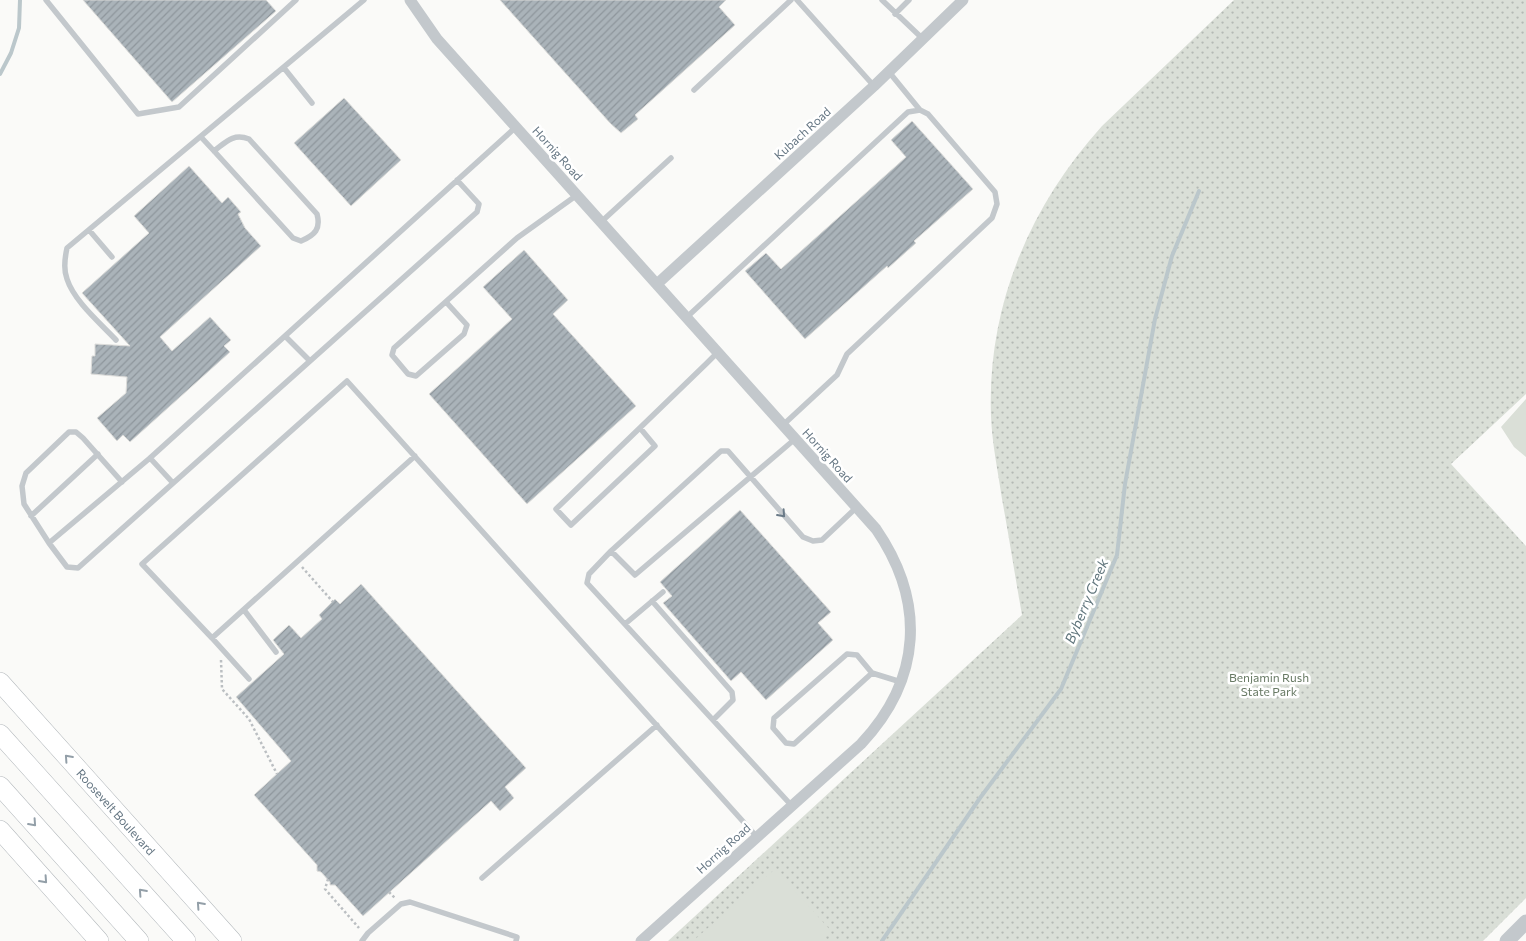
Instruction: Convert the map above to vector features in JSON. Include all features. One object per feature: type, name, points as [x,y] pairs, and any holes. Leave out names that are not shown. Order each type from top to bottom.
[{"type":"highway","name":"Roosevelt Boulevard","points":[[0,682],[232,941]]},
{"type":"highway","points":[[0,734],[186,941]]},
{"type":"highway","points":[[0,786],[139,941]]},
{"type":"highway","points":[[0,830],[99,941]]},
{"type":"street","name":"Hornig Road","points":[[410,0],[437,39],[876,529],[894,560],[906,591],[910,624],[907,660],[901,682],[889,708],[870,734],[641,941]]},
{"type":"street","name":"Kubach Road","points":[[657,284],[890,72],[963,0]]},
{"type":"street","points":[[1507,941],[1526,922]]},
{"type":"lane","points":[[46,0],[138,114],[179,107],[296,0]]},
{"type":"lane","points":[[116,340],[74,295],[66,278],[65,260],[67,248],[364,0]]},
{"type":"lane","points":[[694,90],[791,0]]},
{"type":"lane","points":[[797,0],[874,86]]},
{"type":"lane","points":[[882,0],[923,39]]},
{"type":"lane","points":[[895,14],[909,0]]},
{"type":"lane","points":[[284,68],[312,103]]},
{"type":"lane","points":[[783,425],[837,375],[847,354],[992,218],[997,204],[995,192],[928,114],[920,110],[890,72]]},
{"type":"lane","points":[[686,317],[908,112],[920,110]]},
{"type":"lane","points":[[49,543],[150,458],[516,127]]},
{"type":"lane","points":[[201,137],[294,238],[301,241],[309,238],[317,230],[319,224],[317,214],[249,139],[241,136],[231,138],[214,151]]},
{"type":"lane","points":[[601,222],[671,158]]},
{"type":"lane","points":[[122,482],[76,432],[69,432],[26,473],[22,486],[24,504],[67,567],[78,568],[477,212],[479,204],[457,180]]},
{"type":"lane","points":[[446,302],[467,325],[464,334],[416,376],[408,374],[392,355],[394,348],[517,238],[577,195]]},
{"type":"lane","points":[[89,230],[112,258]]},
{"type":"lane","points":[[285,336],[310,362]]},
{"type":"lane","points":[[640,428],[655,446],[570,525],[556,509],[718,352]]},
{"type":"lane","points":[[249,679],[142,564],[347,381],[757,837]]},
{"type":"lane","points":[[611,551],[635,575],[795,439]]},
{"type":"lane","points":[[792,806],[587,583],[589,574],[611,551],[721,451],[728,451],[803,537],[813,541],[822,540],[857,507]]},
{"type":"lane","points":[[31,516],[98,454]]},
{"type":"lane","points":[[212,638],[414,456]]},
{"type":"lane","points":[[150,458],[173,483]]},
{"type":"lane","points":[[625,624],[662,592]]},
{"type":"lane","points":[[652,601],[732,692],[733,700],[713,720]]},
{"type":"lane","points":[[244,610],[276,652]]},
{"type":"lane","points":[[872,673],[794,744],[786,743],[773,728],[774,718],[847,654],[857,655],[872,673],[901,682]]},
{"type":"lane","points":[[482,878],[657,725]]},
{"type":"lane","points":[[362,941],[368,933],[401,904],[410,902],[517,937],[516,941]]},
{"type":"path","points":[[297,561],[333,602]]},
{"type":"path","points":[[220,646],[222,688],[249,719],[277,774]]},
{"type":"path","points":[[328,879],[325,889],[360,928]]},
{"type":"green space","name":"Benjamin Rush State Park","points":[[1234,0],[1526,0],[1526,394],[1451,464],[1526,546],[1526,898],[1483,941],[668,941],[1022,615],[995,458],[991,416],[996,336],[1005,298],[1018,260],[1053,190],[1076,157],[1102,126]]},
{"type":"green space","points":[[1526,399],[1526,457],[1514,447],[1501,427]]},
{"type":"green space","points":[[775,869],[831,931],[819,941],[693,941]]},
{"type":"building","points":[[83,0],[266,0],[276,11],[172,102]]},
{"type":"building","points":[[500,0],[726,0],[719,7],[735,25],[635,115],[638,119],[621,133]]},
{"type":"building","points":[[344,98],[401,160],[351,206],[294,143]]},
{"type":"building","points":[[912,121],[973,189],[914,241],[916,243],[888,268],[887,266],[805,339],[745,271],[766,253],[781,269],[906,157],[891,140]]},
{"type":"building","points":[[189,166],[222,203],[228,197],[241,212],[238,214],[245,228],[261,246],[160,337],[172,351],[210,317],[231,340],[224,346],[230,352],[130,442],[123,435],[117,441],[97,418],[126,393],[127,377],[91,374],[92,356],[95,356],[95,344],[130,346],[82,293],[149,233],[134,216]]},
{"type":"building","points":[[524,250],[568,300],[553,314],[636,406],[527,504],[429,394],[512,319],[483,287]]},
{"type":"building","points":[[740,510],[831,612],[818,623],[833,640],[766,700],[741,672],[731,681],[663,603],[672,596],[660,582]]},
{"type":"building","points":[[361,584],[526,768],[505,787],[514,798],[500,811],[491,801],[363,916],[335,885],[330,885],[330,882],[321,872],[317,871],[317,865],[254,795],[291,761],[236,697],[284,654],[273,640],[289,625],[301,638],[322,619],[319,615],[335,599],[340,604]]},
{"type":"waterway","points":[[0,74],[11,53],[19,28],[20,0]]},
{"type":"waterway","name":"Byberry Creek","points":[[882,941],[980,798],[1061,689],[1117,555],[1125,484],[1155,319],[1172,256],[1199,191]]}]
